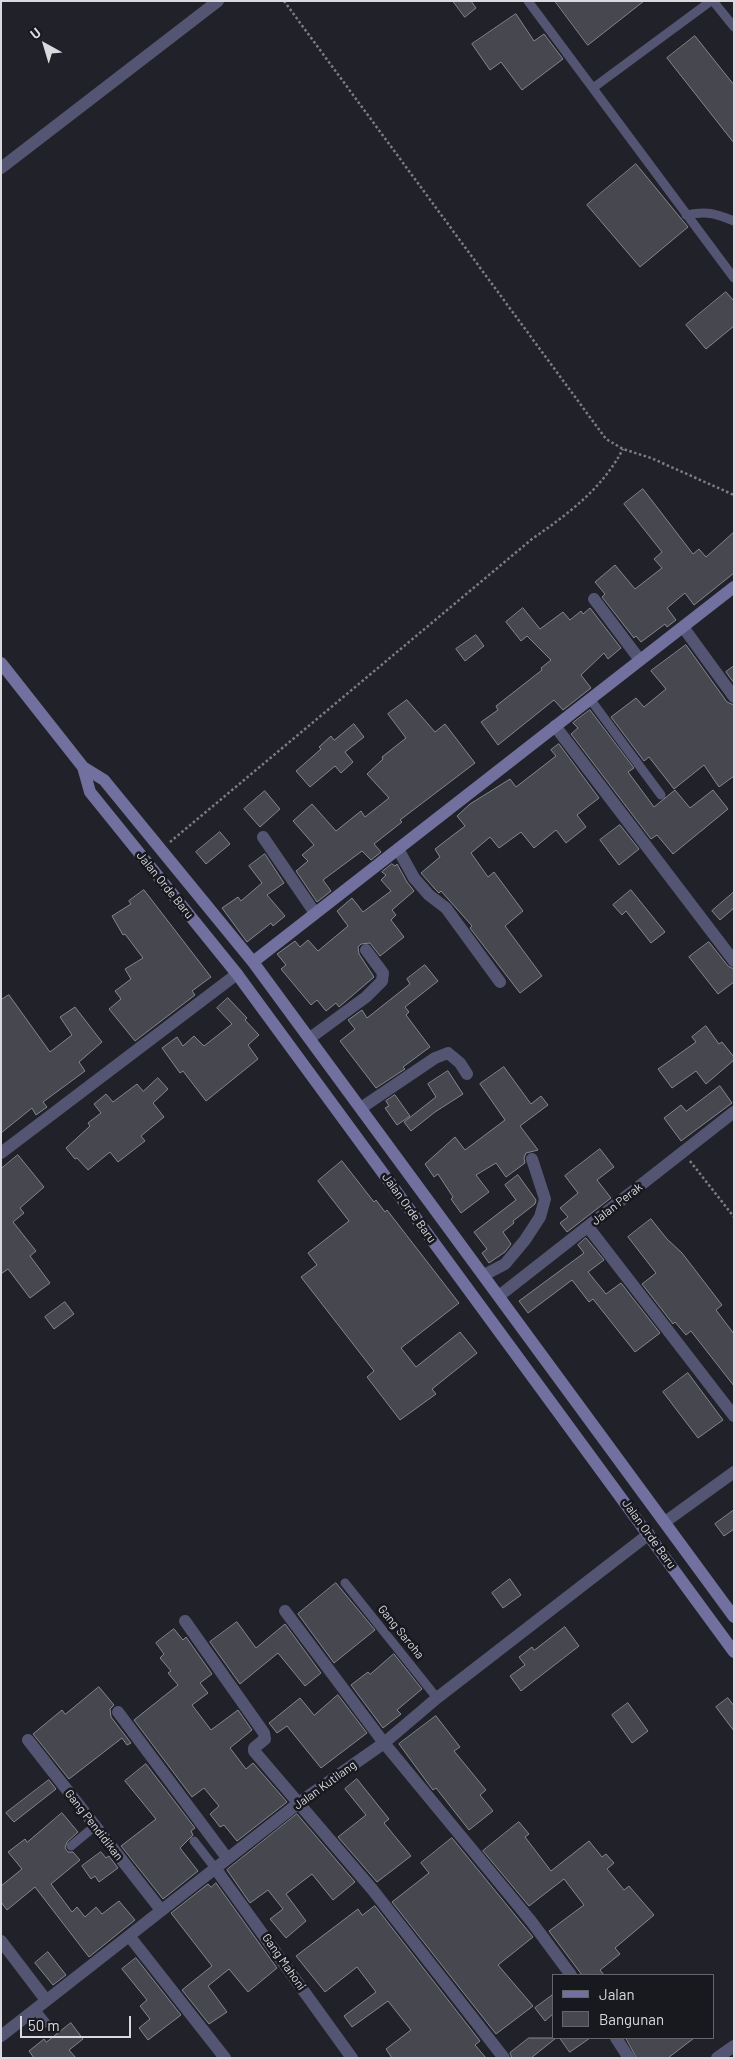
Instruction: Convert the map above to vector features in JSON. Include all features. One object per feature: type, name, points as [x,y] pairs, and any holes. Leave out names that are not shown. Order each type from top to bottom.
[{"type":"main road","points":[[253,962],[734,587]]},
{"type":"main road","name":"Jalan Orde Baru","points":[[1,663],[83,767],[104,780],[253,962],[734,1617]]},
{"type":"main road","name":"Jalan Orde Baru","points":[[83,767],[90,792],[237,974],[734,1652]]},
{"type":"main road","points":[[371,1156],[388,1144]]},
{"type":"street","points":[[1,168],[218,1]]},
{"type":"street","points":[[594,599],[640,660]]},
{"type":"street","points":[[683,627],[734,697]]},
{"type":"street","points":[[555,726],[734,960]]},
{"type":"street","points":[[263,837],[315,914]]},
{"type":"street","points":[[398,849],[414,878],[429,895],[446,908],[500,982]]},
{"type":"street","points":[[310,1038],[366,997],[382,981],[383,973],[366,950]]},
{"type":"street","points":[[1,1153],[237,974]]},
{"type":"street","points":[[361,1108],[435,1058],[448,1053],[460,1063],[467,1074]]},
{"type":"street","name":"Jalan Perak","points":[[499,1296],[734,1112]]},
{"type":"street","points":[[484,1275],[506,1264],[540,1217],[545,1198],[532,1159]]},
{"type":"street","points":[[588,1227],[734,1416]]},
{"type":"street","points":[[665,1522],[734,1472]]},
{"type":"street","name":"Jalan Kutilang","points":[[1,2036],[130,1937],[227,1858],[300,1802],[384,1742],[437,1698],[649,1534]]},
{"type":"street","points":[[285,1611],[384,1742],[571,1974]]},
{"type":"street","points":[[184,1621],[264,1733],[265,1739],[254,1751],[300,1802],[372,1889],[504,2058]]},
{"type":"street","points":[[118,1712],[227,1858]]},
{"type":"street","name":"Gang Pendidikan","points":[[28,1740],[161,1910]]},
{"type":"street","name":"Gang Mahoni","points":[[216,1868],[352,2058]]},
{"type":"street","points":[[130,1937],[224,2058]]},
{"type":"street","points":[[1,1941],[46,2000]]},
{"type":"street","points":[[617,2039],[629,2058]]},
{"type":"street","points":[[717,2058],[734,2046]]},
{"type":"lane","points":[[528,1],[734,278]]},
{"type":"lane","points":[[593,88],[712,1],[734,27]]},
{"type":"lane","points":[[686,215],[703,212],[715,213],[734,221]]},
{"type":"lane","points":[[590,699],[662,795]]},
{"type":"lane","name":"Gang Saroha","points":[[345,1583],[437,1698]]},
{"type":"lane","points":[[71,1846],[95,1826]]},
{"type":"lane","points":[[194,1841],[216,1868]]},
{"type":"lane","points":[[35,2009],[46,2023]]},
{"type":"path","points":[[284,1],[606,439],[623,449],[651,458],[734,495]]},
{"type":"path","points":[[162,850],[532,539],[581,503],[610,471],[623,449]]},
{"type":"path","points":[[683,1152],[734,1217]]},
{"type":"building","points":[[453,1],[471,1],[476,8],[465,17]]},
{"type":"building","points":[[555,1],[644,1],[588,45]]},
{"type":"building","points":[[516,14],[534,41],[544,34],[563,59],[522,90],[501,62],[490,70],[472,44]]},
{"type":"building","points":[[695,36],[734,85],[734,143],[667,58]]},
{"type":"building","points":[[636,164],[688,227],[640,267],[587,205]]},
{"type":"building","points":[[726,292],[734,301],[734,326],[706,349],[686,325]]},
{"type":"building","points":[[643,489],[693,554],[699,549],[706,557],[734,532],[734,573],[694,605],[685,593],[667,608],[676,620],[667,627],[665,624],[641,642],[636,636],[634,638],[602,597],[605,594],[595,582],[615,565],[635,589],[662,568],[654,559],[662,552],[624,504]]},
{"type":"building","points":[[523,608],[540,629],[563,612],[570,620],[581,611],[583,614],[590,608],[621,648],[608,659],[604,653],[581,675],[591,688],[563,710],[554,700],[498,745],[481,722],[498,710],[496,706],[542,670],[541,668],[551,660],[527,636],[521,641],[506,622]]},
{"type":"building","points":[[476,635],[484,646],[465,661],[456,649]]},
{"type":"building","points":[[686,645],[727,702],[734,705],[734,776],[719,787],[704,765],[674,789],[649,757],[644,761],[611,717],[636,698],[644,707],[666,689],[651,671]]},
{"type":"building","points":[[734,666],[734,683],[726,672]]},
{"type":"building","points":[[407,700],[435,732],[445,724],[475,763],[400,820],[402,822],[374,844],[381,852],[371,860],[362,851],[323,880],[331,891],[317,902],[296,871],[308,861],[302,855],[314,845],[293,821],[312,804],[336,831],[361,811],[365,817],[389,798],[367,774],[383,759],[382,757],[406,738],[388,714]]},
{"type":"building","points":[[590,710],[634,768],[628,772],[654,807],[675,790],[690,808],[713,790],[728,809],[673,854],[657,835],[651,839],[571,734],[578,728],[573,723]]},
{"type":"building","points":[[354,724],[364,737],[345,752],[353,762],[341,773],[335,766],[310,787],[296,771],[321,749],[319,747],[331,736],[334,740]]},
{"type":"building","points":[[559,744],[599,798],[577,815],[586,827],[566,843],[556,830],[534,848],[521,832],[499,848],[490,837],[471,853],[488,877],[494,872],[523,911],[505,926],[542,976],[520,993],[470,928],[472,926],[441,891],[439,893],[421,873],[440,857],[435,849],[465,826],[457,816],[470,804],[510,779],[516,787],[556,756],[551,750]]},
{"type":"building","points":[[265,791],[280,809],[260,827],[244,809]]},
{"type":"building","points":[[620,825],[639,849],[619,865],[600,840]]},
{"type":"building","points":[[220,832],[230,844],[206,864],[196,852]]},
{"type":"building","points":[[265,854],[284,883],[267,895],[285,916],[273,926],[271,923],[247,942],[222,908],[238,897],[241,901],[262,883],[249,866]]},
{"type":"building","points":[[392,864],[395,866],[397,864],[414,891],[392,910],[396,915],[391,920],[404,937],[380,956],[370,943],[361,944],[358,947],[359,954],[374,977],[339,1007],[336,1003],[326,1011],[317,1000],[311,1005],[281,969],[286,965],[277,954],[295,941],[300,947],[308,940],[318,951],[348,926],[337,911],[352,898],[363,912],[391,891],[381,880],[386,875],[382,872]]},
{"type":"building","points":[[144,890],[211,977],[192,991],[195,995],[135,1041],[109,1009],[121,999],[115,991],[131,979],[125,969],[143,958],[125,934],[123,935],[112,916],[131,904],[129,901]]},
{"type":"building","points":[[631,890],[665,932],[651,943],[626,911],[622,915],[613,905]]},
{"type":"building","points":[[734,892],[734,908],[720,920],[712,911]]},
{"type":"building","points":[[709,942],[728,966],[734,969],[734,982],[718,994],[689,957]]},
{"type":"building","points":[[425,965],[438,981],[405,1007],[409,1012],[406,1015],[430,1047],[403,1067],[405,1069],[376,1088],[340,1041],[355,1029],[348,1020],[362,1010],[367,1018],[410,984],[407,979]]},
{"type":"building","points":[[9,995],[50,1052],[72,1035],[60,1017],[75,1007],[102,1042],[79,1062],[85,1071],[43,1102],[47,1107],[36,1115],[32,1108],[1,1133],[1,1000]]},
{"type":"building","points":[[228,998],[247,1018],[245,1020],[259,1035],[248,1045],[258,1059],[206,1101],[183,1071],[180,1073],[162,1048],[177,1037],[183,1046],[194,1036],[204,1046],[232,1024],[217,1008]]},
{"type":"building","points":[[706,1026],[719,1044],[722,1042],[734,1057],[734,1060],[706,1084],[696,1071],[672,1088],[658,1069],[696,1042],[692,1037]]},
{"type":"building","points":[[504,1067],[531,1104],[541,1096],[548,1105],[520,1126],[538,1150],[526,1153],[525,1163],[506,1177],[496,1163],[476,1175],[489,1192],[461,1213],[451,1199],[453,1197],[438,1174],[434,1177],[425,1164],[455,1137],[465,1150],[505,1120],[480,1084]]},
{"type":"building","points":[[448,1071],[463,1094],[435,1112],[411,1131],[404,1122],[436,1097],[428,1084]]},
{"type":"building","points":[[158,1078],[168,1089],[153,1103],[164,1117],[141,1136],[145,1141],[118,1162],[110,1152],[88,1170],[77,1158],[75,1159],[66,1148],[90,1126],[88,1123],[101,1113],[94,1104],[106,1094],[113,1102],[137,1084],[143,1091]]},
{"type":"building","points":[[720,1086],[732,1103],[681,1141],[664,1118],[681,1105],[686,1111]]},
{"type":"building","points":[[395,1095],[410,1116],[397,1125],[385,1108],[389,1106],[386,1101]]},
{"type":"building","points":[[600,1149],[614,1167],[597,1180],[611,1198],[567,1232],[560,1223],[568,1217],[560,1208],[578,1193],[565,1176]]},
{"type":"building","points":[[18,1155],[44,1187],[20,1208],[24,1213],[13,1222],[36,1251],[30,1256],[50,1283],[30,1298],[8,1269],[1,1274],[1,1169]]},
{"type":"building","points":[[342,1161],[374,1202],[376,1200],[385,1212],[387,1210],[459,1303],[401,1348],[416,1367],[460,1332],[477,1353],[432,1389],[436,1394],[400,1420],[367,1377],[374,1371],[301,1277],[317,1265],[308,1253],[349,1221],[318,1181]]},
{"type":"building","points":[[518,1175],[536,1200],[535,1204],[513,1221],[514,1223],[503,1232],[511,1244],[505,1252],[489,1263],[482,1253],[487,1249],[474,1232],[516,1200],[505,1185]]},
{"type":"building","points":[[651,1219],[667,1239],[682,1253],[722,1305],[716,1310],[734,1334],[734,1386],[691,1331],[686,1335],[675,1322],[673,1324],[642,1284],[656,1273],[628,1237]]},
{"type":"building","points":[[586,1238],[604,1260],[588,1272],[606,1294],[621,1283],[660,1333],[635,1352],[593,1299],[589,1302],[572,1280],[528,1313],[519,1301],[584,1253],[578,1245]]},
{"type":"building","points":[[65,1302],[74,1314],[54,1329],[45,1317]]},
{"type":"building","points":[[688,1373],[723,1420],[698,1438],[663,1392]]},
{"type":"building","points":[[734,1510],[734,1529],[724,1536],[715,1524]]},
{"type":"building","points":[[510,1579],[521,1595],[503,1608],[492,1593]]},
{"type":"building","points":[[336,1583],[375,1630],[334,1663],[298,1614]]},
{"type":"building","points":[[237,1622],[256,1648],[285,1624],[321,1673],[305,1686],[278,1653],[240,1684],[210,1642]]},
{"type":"building","points":[[565,1627],[579,1646],[521,1691],[510,1676],[525,1665],[519,1657],[532,1647],[534,1650]]},
{"type":"building","points":[[174,1629],[183,1640],[186,1637],[212,1674],[200,1683],[208,1693],[192,1705],[211,1730],[238,1710],[252,1730],[230,1748],[246,1769],[253,1763],[287,1802],[237,1841],[224,1825],[220,1827],[210,1814],[219,1806],[204,1788],[192,1797],[134,1720],[178,1685],[168,1673],[171,1671],[160,1658],[164,1654],[156,1643]]},
{"type":"building","points":[[394,1654],[422,1689],[397,1710],[401,1714],[383,1728],[351,1685],[368,1672],[370,1674]]},
{"type":"building","points":[[99,1687],[114,1705],[110,1709],[111,1717],[131,1743],[127,1745],[122,1738],[69,1779],[33,1734],[62,1710],[65,1714]]},
{"type":"building","points":[[338,1695],[367,1733],[321,1768],[287,1726],[277,1733],[269,1723],[300,1698],[314,1715]]},
{"type":"building","points":[[728,1698],[734,1706],[734,1731],[716,1707]]},
{"type":"building","points":[[628,1703],[648,1731],[632,1743],[612,1715]]},
{"type":"building","points":[[436,1716],[460,1747],[454,1751],[486,1790],[480,1795],[493,1811],[469,1830],[436,1788],[433,1790],[399,1744]]},
{"type":"building","points":[[146,1764],[195,1828],[191,1831],[193,1835],[180,1848],[198,1871],[163,1899],[121,1846],[156,1819],[125,1781]]},
{"type":"building","points":[[357,1779],[389,1819],[384,1823],[411,1856],[377,1882],[338,1837],[366,1815],[345,1789]]},
{"type":"building","points":[[49,1780],[56,1789],[14,1822],[6,1813]]},
{"type":"building","points":[[62,1813],[78,1832],[67,1842],[65,1848],[68,1852],[73,1852],[80,1860],[51,1884],[72,1912],[77,1907],[85,1917],[96,1907],[102,1914],[119,1901],[135,1920],[89,1957],[35,1887],[7,1910],[1,1902],[1,1886],[22,1869],[8,1852],[25,1839],[27,1842]]},
{"type":"building","points":[[297,1814],[355,1882],[333,1900],[312,1874],[286,1894],[306,1921],[286,1938],[270,1919],[283,1909],[268,1890],[250,1903],[227,1870]]},
{"type":"building","points":[[519,1822],[529,1834],[525,1837],[551,1871],[589,1841],[602,1857],[606,1854],[614,1863],[607,1869],[624,1890],[629,1886],[654,1915],[615,1948],[620,1954],[600,1970],[603,1974],[581,1974],[549,1931],[584,1905],[564,1879],[529,1906],[483,1851]]},
{"type":"building","points":[[452,1838],[533,1937],[498,1965],[533,2006],[496,2034],[392,1902],[429,1873],[421,1863]]},
{"type":"building","points":[[101,1852],[106,1858],[109,1856],[118,1868],[99,1882],[95,1876],[91,1879],[82,1866]]},
{"type":"building","points":[[216,1883],[277,1968],[248,1992],[229,1969],[208,1986],[227,2012],[209,2024],[182,1990],[212,1966],[171,1913],[208,1884],[211,1887]]},
{"type":"building","points":[[375,1906],[480,2041],[475,2045],[486,2058],[392,2058],[386,2049],[411,2030],[388,2001],[352,2027],[344,2016],[376,1992],[357,1967],[325,1992],[296,1956],[358,1909],[362,1915]]},
{"type":"building","points":[[48,1952],[66,1975],[53,1985],[35,1963]]},
{"type":"building","points":[[136,1958],[181,2015],[148,2040],[139,2028],[150,2019],[140,2006],[147,2000],[122,1969]]},
{"type":"building","points":[[552,1995],[552,2015],[545,2021],[535,2008]]},
{"type":"building","points":[[71,2023],[83,2039],[69,2050],[76,2058],[34,2058],[29,2051],[44,2039],[46,2042]]},
{"type":"building","points":[[529,2038],[555,2039],[531,2058],[512,2058],[510,2053]]},
{"type":"building","points":[[561,2039],[589,2039],[570,2052]]},
{"type":"building","points":[[627,2039],[693,2039],[668,2058],[637,2058]]}]
